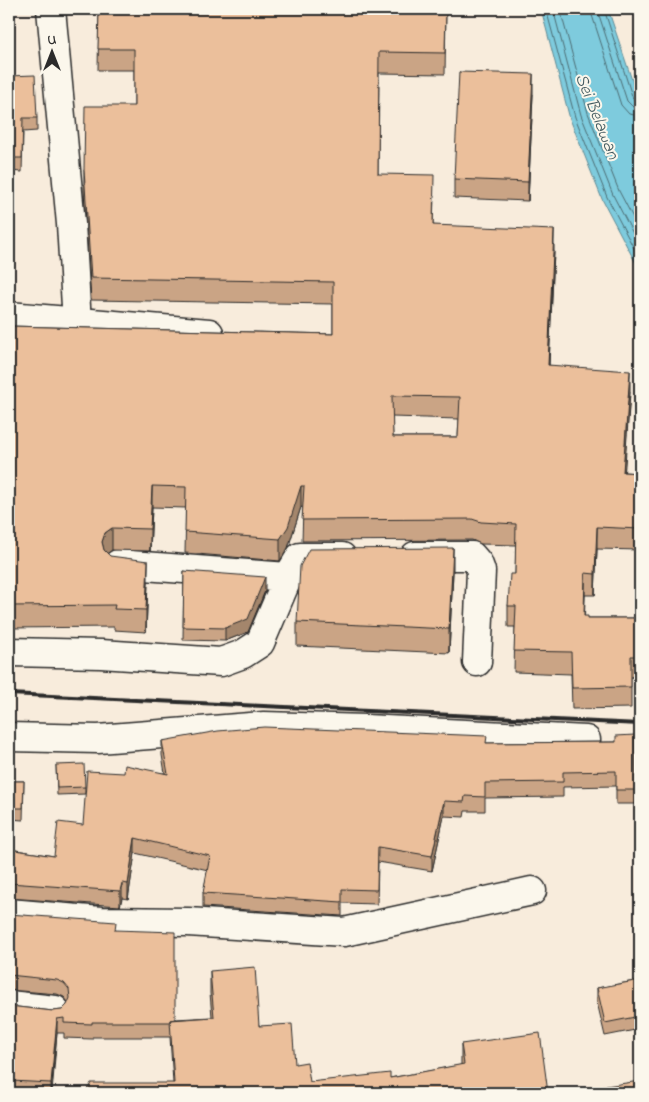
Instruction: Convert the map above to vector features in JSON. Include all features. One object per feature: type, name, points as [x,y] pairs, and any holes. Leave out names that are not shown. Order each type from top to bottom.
[{"type":"street","points":[[50,9],[71,224],[77,323]]},
{"type":"street","points":[[9,316],[234,335]]},
{"type":"street","points":[[9,652],[101,654],[221,662],[243,654],[260,643],[288,577],[300,557],[472,556],[476,559],[481,571],[477,662]]},
{"type":"street","points":[[118,564],[288,577]]},
{"type":"street","points":[[9,736],[98,739],[264,726],[586,740]]},
{"type":"street","points":[[9,913],[101,921],[188,922],[344,932],[532,891]]},
{"type":"street","points":[[9,1005],[55,1010]]},
{"type":"water","name":"Sei Belawan","points":[[541,9],[608,9],[640,104],[640,271],[602,199],[570,119]]},
{"type":"building","points":[[99,9],[446,9],[445,53],[379,52],[378,174],[434,175],[433,225],[554,230],[548,365],[630,371],[623,472],[640,473],[640,529],[597,527],[595,574],[585,573],[584,616],[588,616],[588,618],[640,618],[640,656],[631,656],[631,687],[572,688],[571,652],[514,651],[516,606],[508,606],[510,574],[515,574],[516,524],[481,522],[472,519],[302,520],[304,486],[301,486],[288,527],[280,539],[185,532],[186,487],[152,486],[150,529],[112,528],[105,533],[102,542],[104,550],[110,556],[148,561],[146,610],[114,609],[115,605],[9,606],[9,326],[333,334],[333,282],[91,278],[84,170],[85,106],[134,106],[134,49],[98,49]],"holes":[[[392,396],[460,397],[458,437],[393,437]]]},
{"type":"building","points":[[459,72],[533,74],[528,182],[454,179]]},
{"type":"building","points":[[35,75],[37,118],[23,118],[22,158],[9,158],[9,76]]},
{"type":"building","points":[[453,548],[449,629],[297,622],[300,566],[309,549]]},
{"type":"building","points":[[184,571],[265,577],[248,619],[225,628],[183,627]]},
{"type":"building","points":[[264,727],[487,736],[486,743],[616,742],[616,736],[635,735],[636,790],[616,790],[616,771],[563,772],[563,782],[485,783],[485,797],[465,796],[464,802],[444,801],[432,856],[378,847],[377,890],[342,889],[342,902],[203,893],[210,856],[135,838],[128,884],[122,883],[120,891],[9,883],[9,849],[54,856],[58,822],[83,825],[87,771],[124,773],[125,765],[168,774],[162,741],[218,731]]},
{"type":"building","points":[[84,764],[85,787],[57,788],[56,765]]},
{"type":"building","points":[[9,781],[24,781],[23,808],[9,808]]},
{"type":"building","points":[[9,914],[116,922],[115,930],[175,932],[175,1019],[170,1020],[170,1022],[92,1022],[92,1024],[64,1023],[64,1018],[57,1019],[51,1083],[11,1081],[11,1093],[9,1093],[9,1006],[53,1011],[62,1010],[70,998],[69,989],[64,983],[57,980],[9,975]]},
{"type":"building","points":[[255,967],[259,1026],[292,1024],[295,1064],[307,1062],[310,1082],[390,1073],[390,1078],[464,1064],[461,1044],[540,1033],[548,1093],[86,1093],[91,1083],[174,1083],[170,1020],[214,1017],[210,971]]},
{"type":"building","points":[[640,980],[640,1016],[605,1023],[597,988]]},
{"type":"building","points":[[640,1081],[640,1093],[558,1093]]},
{"type":"railway","points":[[9,694],[640,724]]}]
